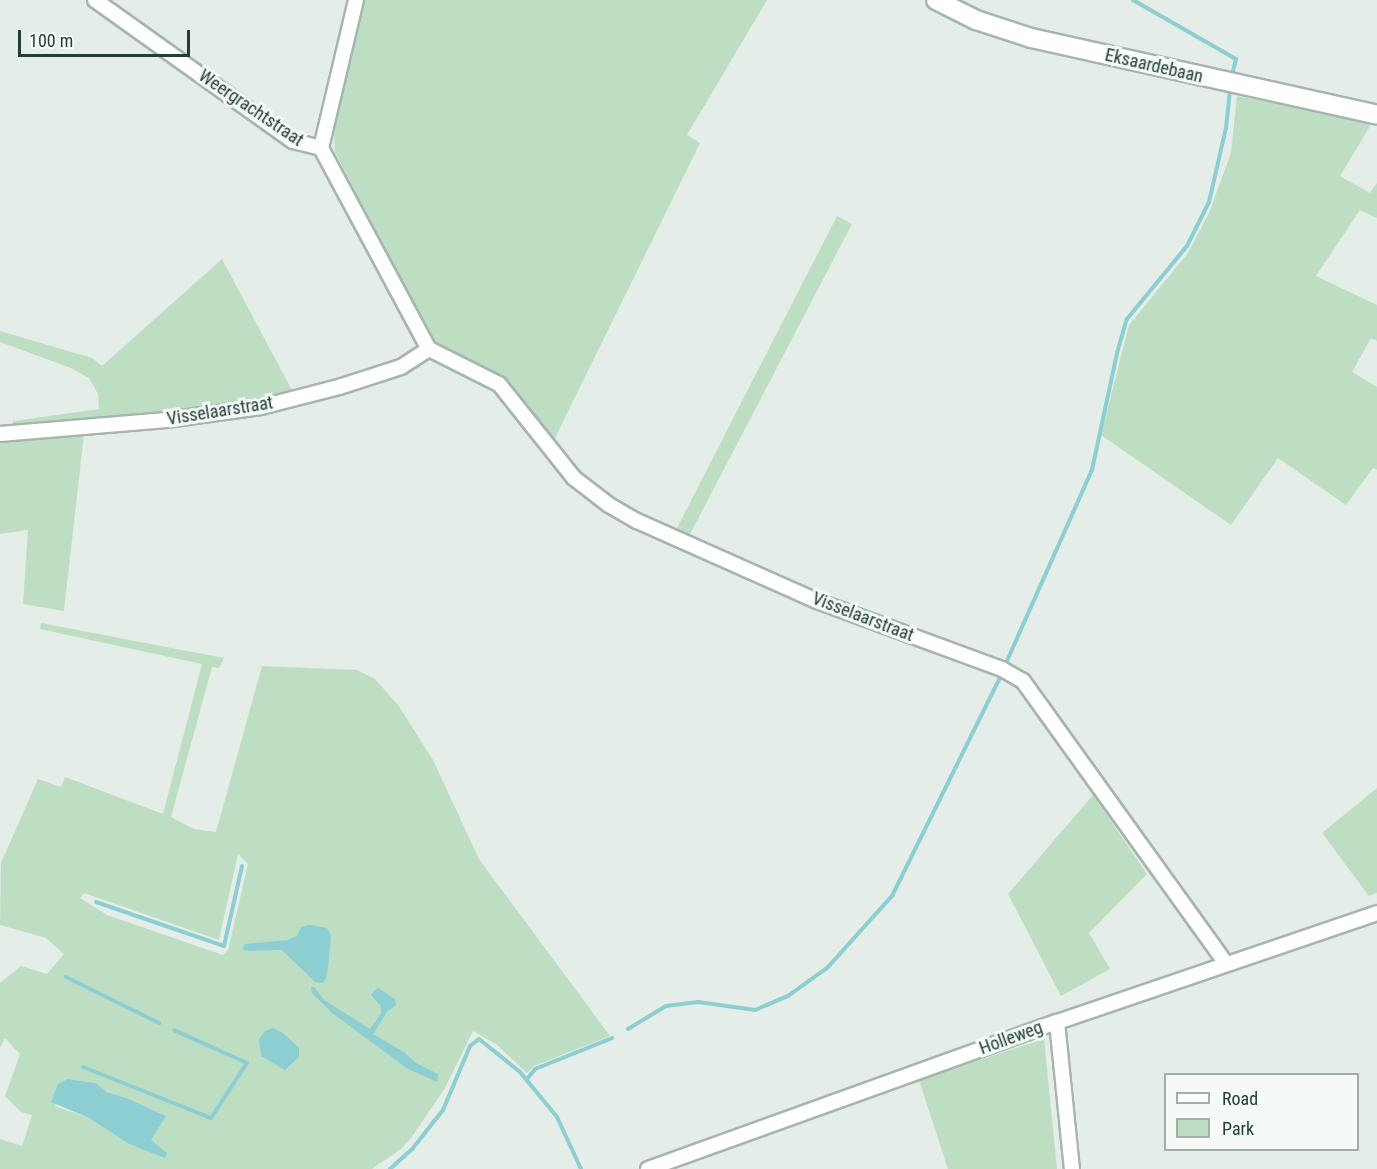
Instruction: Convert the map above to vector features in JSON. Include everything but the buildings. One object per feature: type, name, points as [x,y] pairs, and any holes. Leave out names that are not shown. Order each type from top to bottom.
[{"type":"main road","name":"Eksaardebaan","points":[[936,0],[976,20],[1031,38],[1377,115]]},
{"type":"street","name":"Weergrachtstraat","points":[[95,0],[293,141],[321,148]]},
{"type":"street","points":[[356,0],[321,148],[429,349]]},
{"type":"street","name":"Visselaarstraat","points":[[0,434],[166,420],[261,407],[339,387],[401,367],[429,349],[499,384],[574,478],[609,505],[637,521],[817,601],[1002,669],[1023,681],[1226,964]]},
{"type":"street","name":"Holleweg","points":[[648,1169],[1057,1022],[1377,913]]},
{"type":"street","points":[[1057,1022],[1072,1169]]},
{"type":"green space","points":[[363,0],[767,0],[687,135],[700,143],[553,442],[501,377],[439,347],[432,339],[335,152],[334,130]]},
{"type":"green space","points":[[1237,96],[1372,123],[1340,176],[1370,193],[1377,183],[1377,218],[1360,210],[1316,276],[1377,305],[1377,341],[1371,338],[1352,372],[1377,387],[1377,470],[1373,468],[1346,505],[1278,458],[1231,525],[1101,435],[1129,325],[1188,253],[1209,213],[1231,153]]},
{"type":"green space","points":[[837,216],[852,224],[690,534],[676,530]]},
{"type":"green space","points":[[222,259],[294,394],[226,407],[12,430],[13,421],[99,409],[98,394],[89,378],[71,368],[0,342],[0,331],[92,358],[102,366]]},
{"type":"green space","points":[[84,434],[64,611],[23,604],[28,530],[0,534],[0,443]]},
{"type":"green space","points":[[41,623],[224,658],[219,668],[212,667],[171,817],[194,829],[216,832],[262,666],[357,670],[375,679],[398,705],[433,760],[479,859],[610,1036],[534,1066],[527,1073],[497,1045],[473,1031],[445,1088],[411,1138],[402,1148],[372,1169],[0,1169],[0,1139],[22,1146],[32,1115],[21,1112],[5,1096],[20,1054],[5,1038],[0,1048],[0,983],[21,966],[47,974],[64,954],[46,938],[0,925],[1,863],[38,779],[61,787],[65,777],[163,814],[202,664],[40,629]],"holes":[[[238,854],[248,864],[228,950],[223,955],[107,915],[80,898],[84,893],[219,940]],[[68,1079],[96,1083],[107,1092],[127,1098],[166,1116],[150,1140],[166,1153],[165,1157],[129,1144],[89,1118],[55,1106]]]},
{"type":"green space","points":[[1377,788],[1377,893],[1369,896],[1322,833]]},
{"type":"green space","points":[[1093,795],[1147,874],[1089,933],[1110,969],[1061,996],[1008,894]]},
{"type":"green space","points":[[1044,1039],[1057,1169],[948,1169],[919,1080]]},
{"type":"water","points":[[309,925],[327,928],[331,936],[326,979],[322,983],[315,982],[282,950],[248,951],[242,949],[245,944],[287,940],[297,936],[301,927]]},
{"type":"water","points":[[311,987],[314,987],[324,1000],[370,1029],[381,1014],[381,1006],[371,995],[375,990],[378,988],[395,999],[396,1005],[387,1012],[373,1034],[404,1052],[416,1063],[438,1074],[437,1082],[408,1069],[332,1013],[312,993]]},
{"type":"water","points":[[273,1028],[283,1033],[299,1048],[299,1057],[285,1070],[261,1056],[259,1039],[265,1031]]},
{"type":"water","points":[[68,1079],[96,1083],[107,1092],[127,1098],[166,1116],[151,1140],[167,1153],[165,1158],[129,1144],[89,1118],[51,1102],[58,1084]]},
{"type":"waterway","points":[[1133,0],[1236,59],[1233,71]]},
{"type":"waterway","points":[[1006,663],[1092,470],[1117,353],[1127,319],[1187,246],[1209,202],[1226,128],[1230,91]]},
{"type":"waterway","points":[[628,1029],[666,1006],[698,1002],[755,1010],[788,996],[828,967],[892,896],[1002,673]]},
{"type":"waterway","points":[[96,902],[224,946],[242,866]]},
{"type":"waterway","points":[[66,977],[159,1023]]},
{"type":"waterway","points":[[83,1067],[211,1118],[247,1063],[174,1030]]},
{"type":"waterway","points":[[527,1079],[535,1069],[612,1038]]},
{"type":"waterway","points":[[390,1169],[413,1148],[443,1110],[470,1046],[479,1039],[520,1072],[557,1117],[581,1169]]}]
